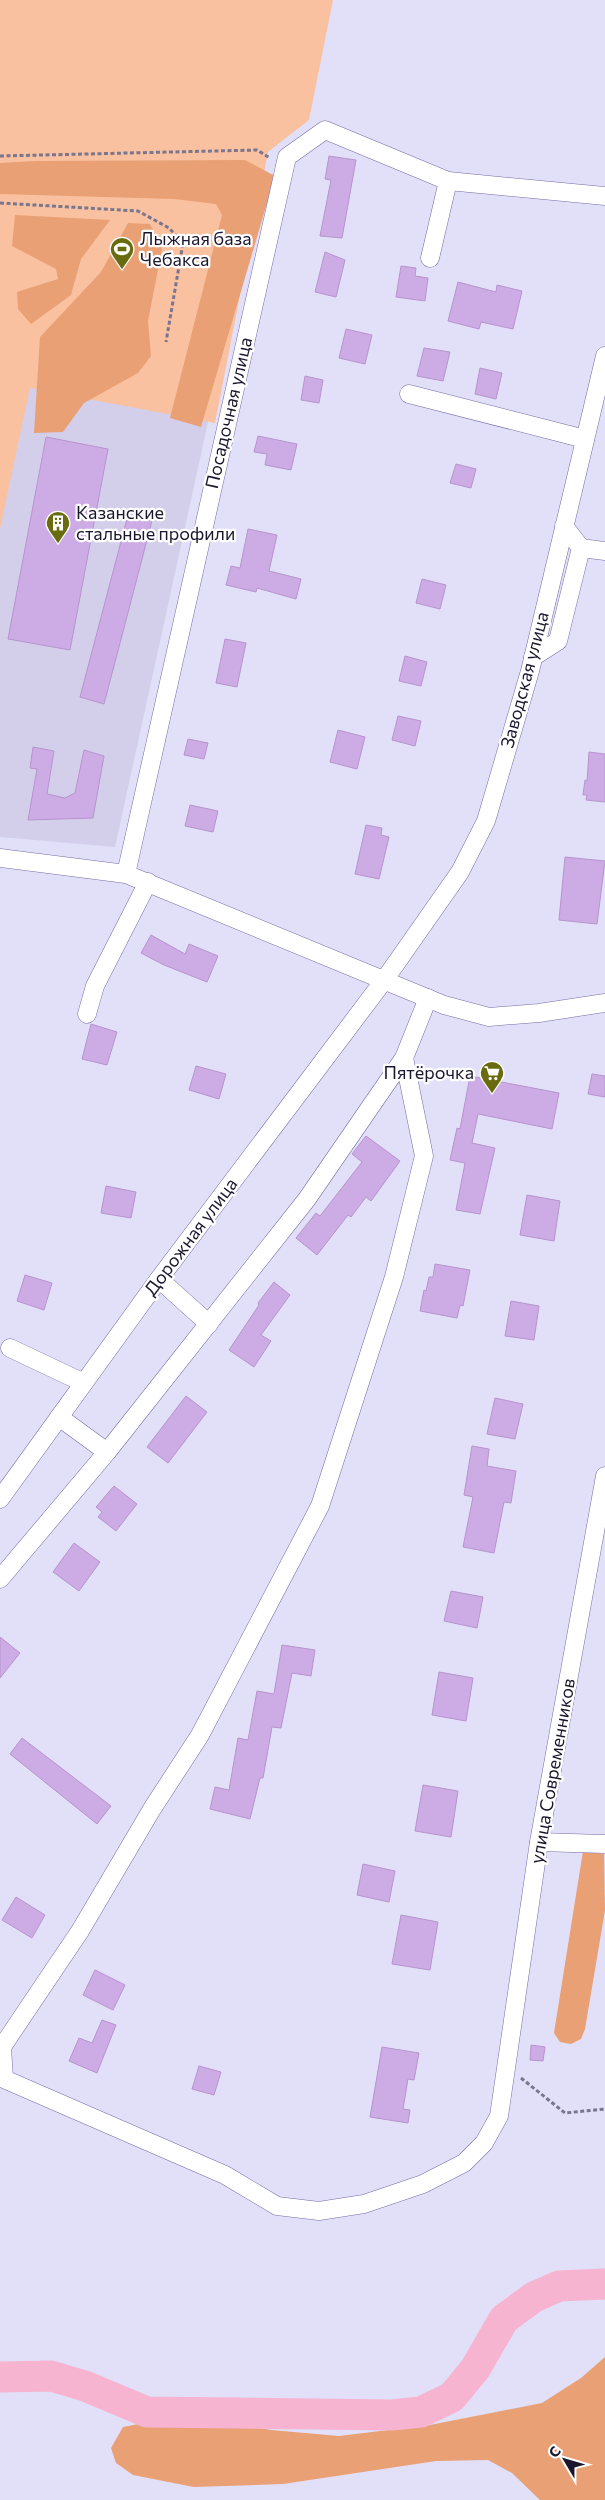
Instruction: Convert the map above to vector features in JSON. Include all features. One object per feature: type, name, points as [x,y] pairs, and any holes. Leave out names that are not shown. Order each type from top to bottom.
[{"type":"street","points":[[286,162],[325,130],[448,181],[605,196]]},
{"type":"street","name":"Посадочная улица","points":[[126,874],[286,162]]},
{"type":"street","points":[[430,258],[448,181]]},
{"type":"street","name":"Заводская улица","points":[[385,979],[460,872],[486,821],[533,657],[605,356]]},
{"type":"street","points":[[409,394],[585,439]]},
{"type":"street","points":[[564,526],[581,548],[605,551]]},
{"type":"street","points":[[533,657],[558,640],[581,548]]},
{"type":"street","points":[[0,858],[126,874],[385,979],[444,1005],[489,1017],[539,1013],[605,1003]]},
{"type":"street","points":[[86,1014],[95,986],[148,882]]},
{"type":"street","name":"Дорожная улица","points":[[0,1499],[159,1279],[385,979]]},
{"type":"street","points":[[0,1579],[107,1452],[307,1199],[404,1058],[428,998]]},
{"type":"street","name":"улица Современников","points":[[404,1058],[424,1156],[394,1276],[320,1506],[200,1735],[152,1809],[80,1931],[2,2047],[4,2079],[225,2175],[277,2206],[320,2211],[364,2204],[422,2184],[464,2163],[484,2143],[499,2116],[539,1842],[601,1518],[605,1476]]},
{"type":"street","points":[[159,1279],[209,1324]]},
{"type":"street","points":[[10,1348],[84,1383]]},
{"type":"street","points":[[59,1417],[107,1452]]},
{"type":"street","points":[[539,1842],[605,1844]]},
{"type":"path","points":[[0,156],[257,150],[286,162]]},
{"type":"path","points":[[0,203],[138,211],[170,228],[184,243],[166,342]]},
{"type":"path","points":[[506,2066],[565,2113],[605,2109]]},
{"type":"shaded area","name":"Лыжная база Чебакса","points":[[0,0],[333,0],[309,120],[268,152],[215,423],[30,388],[0,529]]},
{"type":"shaded area","points":[[245,160],[275,176],[201,427],[170,418],[222,215],[216,204],[174,199],[0,194],[0,163],[36,161]]},
{"type":"shaded area","points":[[15,215],[110,220],[81,259],[71,295],[31,324],[18,309],[17,292],[58,279],[56,269],[12,246]]},
{"type":"shaded area","points":[[128,223],[150,224],[162,249],[148,321],[151,356],[138,373],[84,403],[63,432],[34,433],[40,337],[101,272]]},
{"type":"shaded area","name":"Казанские стальные профили","points":[[81,372],[212,404],[115,847],[0,837],[0,388]]},
{"type":"shaded area","points":[[583,1851],[604,1854],[605,1910],[585,2029],[581,2039],[571,2044],[560,2042],[554,2033]]},
{"type":"shaded area","points":[[605,2357],[605,2500],[540,2500],[512,2473],[488,2460],[436,2461],[283,2484],[194,2487],[133,2475],[116,2463],[111,2448],[123,2427],[159,2420],[203,2418],[271,2430],[339,2436],[430,2425],[542,2403],[581,2378]]},
{"type":"building","points":[[329,156],[356,160],[342,238],[320,236],[331,180],[325,179]]},
{"type":"building","points":[[325,252],[345,260],[336,297],[315,292]]},
{"type":"building","points":[[401,266],[416,268],[415,276],[428,278],[425,301],[396,297]]},
{"type":"building","points":[[458,282],[496,292],[497,285],[522,291],[513,329],[481,322],[479,329],[448,321]]},
{"type":"building","points":[[346,329],[372,335],[365,364],[339,358]]},
{"type":"building","points":[[424,348],[450,352],[443,381],[417,376]]},
{"type":"building","points":[[480,368],[502,373],[496,399],[475,394]]},
{"type":"building","points":[[305,376],[323,380],[319,403],[301,400]]},
{"type":"building","points":[[258,436],[297,444],[291,470],[265,465],[267,454],[254,452]]},
{"type":"building","name":"Казанские стальные профили","points":[[46,437],[108,449],[70,650],[8,639]]},
{"type":"building","points":[[456,464],[476,469],[471,488],[450,483]]},
{"type":"building","points":[[128,515],[152,521],[104,704],[80,697]]},
{"type":"building","points":[[248,529],[277,535],[269,571],[301,579],[296,599],[257,588],[256,592],[226,585],[231,566],[240,568]]},
{"type":"building","points":[[422,579],[446,585],[440,609],[416,603]]},
{"type":"building","points":[[225,639],[246,643],[237,687],[216,683]]},
{"type":"building","points":[[405,656],[427,662],[421,686],[399,681]]},
{"type":"building","points":[[398,716],[421,721],[415,746],[392,740]]},
{"type":"building","points":[[338,730],[365,737],[357,769],[330,762]]},
{"type":"building","points":[[188,739],[208,743],[204,759],[184,755]]},
{"type":"building","points":[[33,747],[54,751],[47,794],[65,798],[75,793],[84,750],[104,756],[93,818],[28,820],[37,769],[30,768]]},
{"type":"building","points":[[589,752],[605,754],[605,802],[586,800],[587,795],[583,795],[585,780],[587,781]]},
{"type":"building","points":[[190,805],[218,811],[213,832],[185,826]]},
{"type":"building","points":[[366,825],[382,828],[381,835],[389,837],[379,879],[355,874]]},
{"type":"building","points":[[565,857],[605,861],[597,924],[559,920]]},
{"type":"building","points":[[151,935],[185,954],[189,944],[218,956],[207,982],[164,965],[141,953]]},
{"type":"building","points":[[91,1024],[117,1032],[107,1065],[82,1059]]},
{"type":"building","points":[[196,1066],[226,1074],[219,1099],[189,1090]]},
{"type":"building","points":[[592,1074],[605,1076],[605,1097],[588,1094]]},
{"type":"building","points":[[470,1076],[559,1093],[552,1129],[478,1114],[472,1143],[495,1148],[480,1214],[456,1210],[465,1163],[450,1160],[457,1128],[460,1129]]},
{"type":"building","points":[[366,1136],[400,1161],[371,1201],[366,1197],[351,1217],[348,1215],[317,1255],[296,1238],[316,1213],[320,1216],[362,1162],[352,1154]]},
{"type":"building","points":[[106,1186],[136,1192],[131,1218],[101,1213]]},
{"type":"building","points":[[527,1195],[560,1201],[554,1241],[520,1235]]},
{"type":"building","points":[[435,1264],[470,1270],[463,1306],[460,1305],[457,1318],[420,1311],[424,1290],[426,1291],[429,1277],[433,1277]]},
{"type":"building","points":[[25,1275],[52,1283],[44,1310],[17,1301]]},
{"type":"building","points":[[274,1282],[290,1295],[261,1335],[271,1341],[254,1367],[229,1350],[259,1305],[258,1303]]},
{"type":"building","points":[[511,1301],[539,1306],[534,1340],[505,1336]]},
{"type":"building","points":[[186,1396],[207,1412],[168,1463],[147,1447]]},
{"type":"building","points":[[495,1398],[523,1404],[515,1439],[487,1434]]},
{"type":"building","points":[[472,1446],[489,1449],[487,1466],[516,1471],[511,1503],[504,1502],[494,1553],[463,1547],[473,1497],[464,1495]]},
{"type":"building","points":[[114,1486],[137,1504],[116,1531],[98,1517],[102,1512],[96,1507]]},
{"type":"building","points":[[74,1543],[100,1562],[79,1591],[53,1572]]},
{"type":"building","points":[[451,1591],[483,1597],[477,1628],[444,1621]]},
{"type":"building","points":[[0,1637],[20,1653],[0,1678]]},
{"type":"building","points":[[282,1645],[315,1650],[311,1676],[292,1673],[281,1728],[272,1727],[263,1778],[260,1778],[250,1819],[210,1809],[215,1787],[229,1790],[238,1738],[248,1740],[257,1691],[274,1694]]},
{"type":"building","points":[[439,1672],[473,1678],[466,1721],[432,1715]]},
{"type":"building","points":[[22,1738],[111,1806],[97,1824],[10,1754]]},
{"type":"building","points":[[423,1785],[458,1791],[451,1837],[415,1831]]},
{"type":"building","points":[[363,1864],[395,1871],[389,1902],[357,1895]]},
{"type":"building","points":[[16,1897],[45,1915],[32,1938],[2,1920]]},
{"type":"building","points":[[401,1915],[438,1922],[430,1970],[392,1964]]},
{"type":"building","points":[[95,1970],[125,1985],[113,2010],[83,1995]]},
{"type":"building","points":[[102,2020],[116,2025],[97,2073],[69,2061],[79,2038],[92,2043]]},
{"type":"building","points":[[531,2045],[545,2047],[543,2061],[530,2060]]},
{"type":"building","points":[[382,2047],[419,2053],[414,2080],[408,2079],[403,2109],[410,2110],[408,2123],[370,2117]]},
{"type":"building","points":[[199,2066],[221,2072],[214,2095],[192,2089]]},
{"type":"waterway","points":[[0,2377],[51,2376],[85,2386],[147,2412],[392,2415],[421,2412],[452,2397],[475,2369],[504,2319],[534,2297],[559,2286],[605,2284]]},
{"type":"place","name":"Лыжная база Чебакса","points":[[122,270]]},
{"type":"place","name":"Казанские стальные профили","points":[[58,544]]},
{"type":"place","name":"Пятёрочка","points":[[492,1094]]}]
